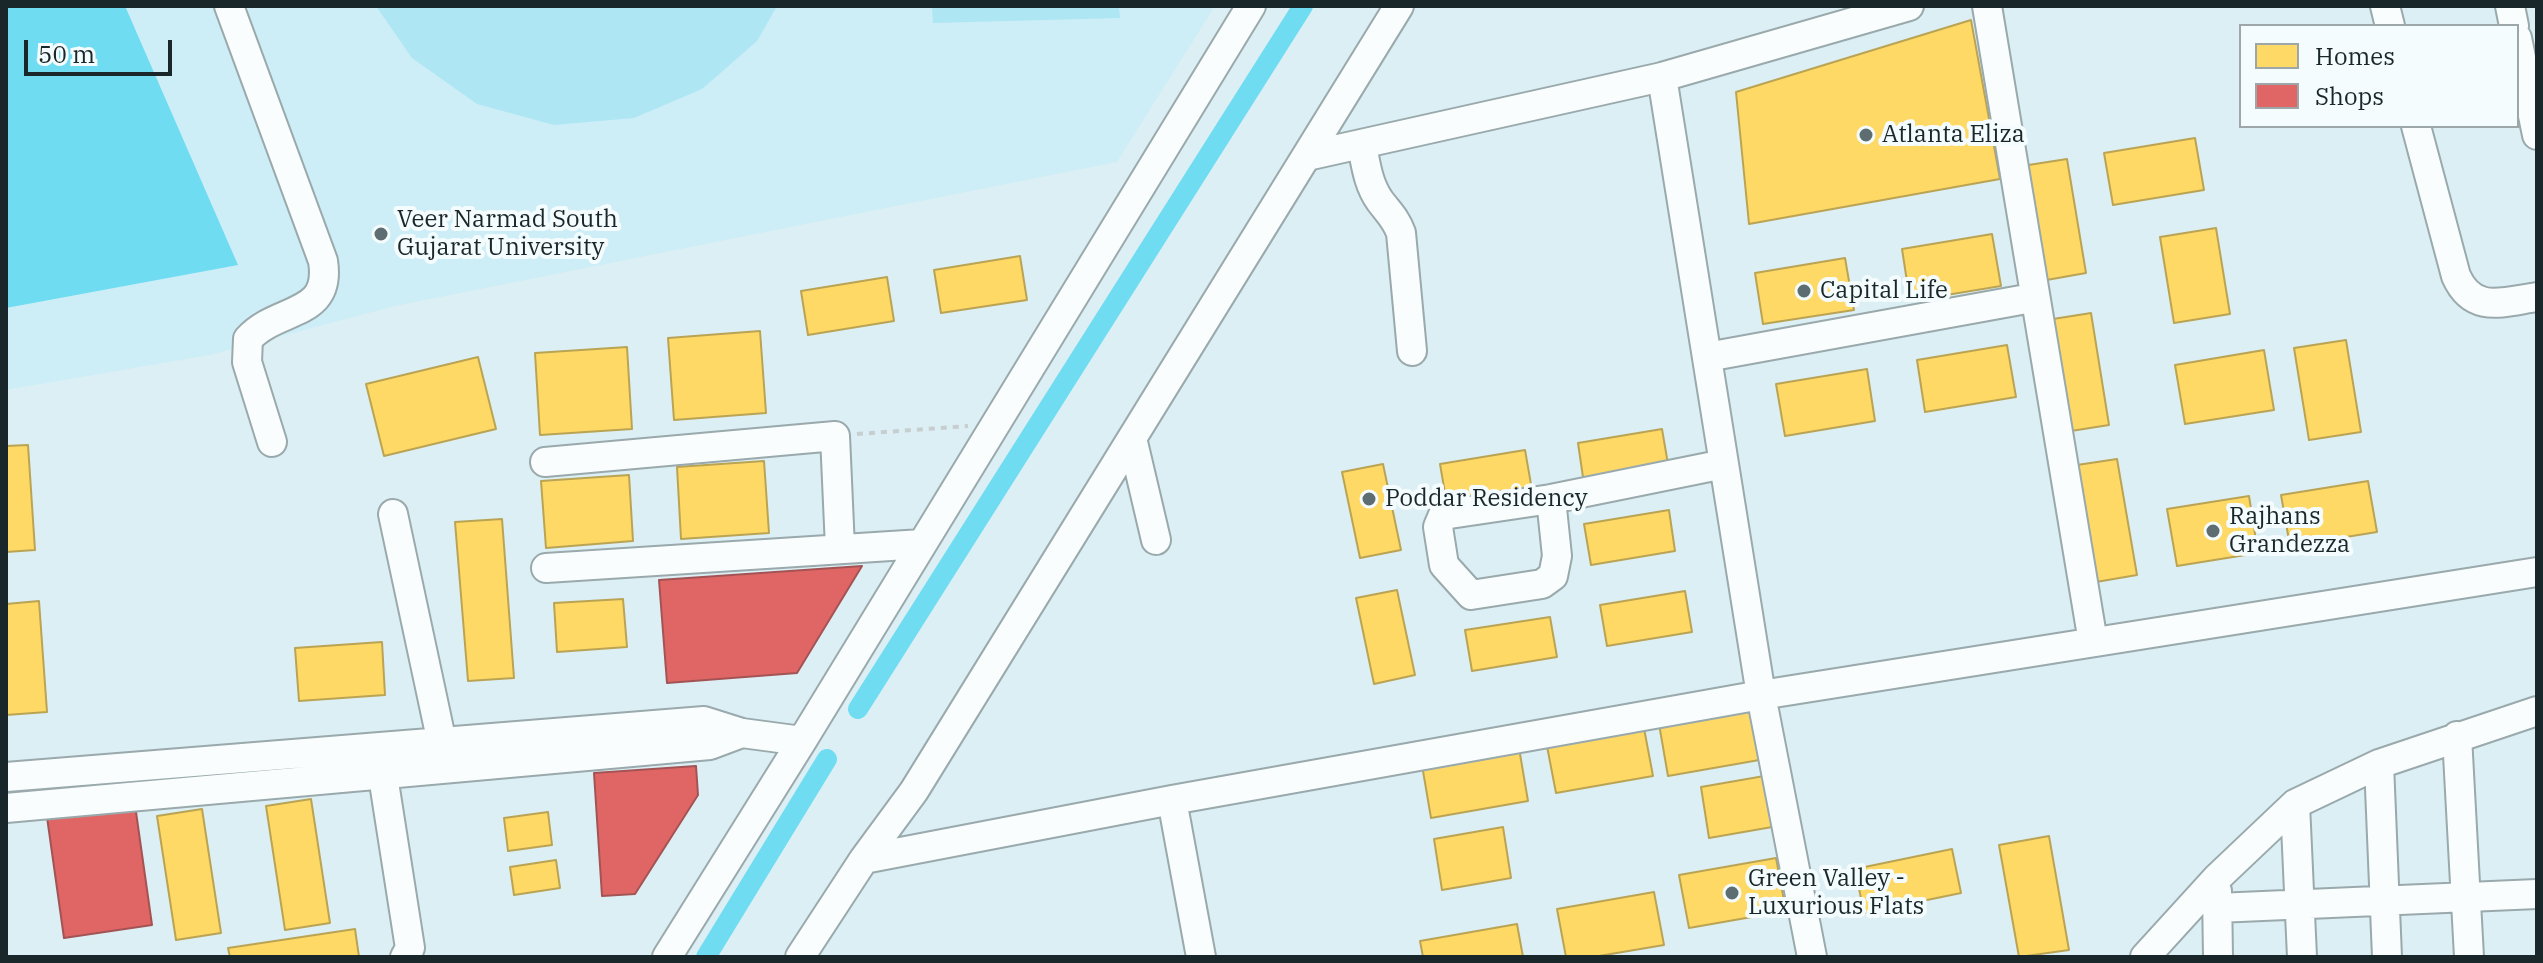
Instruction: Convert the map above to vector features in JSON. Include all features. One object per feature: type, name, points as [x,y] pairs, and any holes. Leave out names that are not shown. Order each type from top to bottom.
[{"type":"street","points":[[229,6],[323,261],[325,274],[320,295],[257,329],[248,339],[247,362],[272,442]]},
{"type":"street","points":[[667,957],[1251,6]]},
{"type":"street","points":[[800,957],[864,859],[914,791],[1399,6]]},
{"type":"street","points":[[1307,156],[1662,77],[1909,6]]},
{"type":"street","points":[[1987,6],[2093,642]]},
{"type":"street","points":[[2519,48],[2537,135]]},
{"type":"street","points":[[1662,77],[1761,695],[1812,957]]},
{"type":"street","points":[[2417,128],[2462,289],[2469,297],[2489,303],[2537,297]]},
{"type":"street","points":[[1362,146],[1369,182],[1396,219],[1401,233],[1412,351]]},
{"type":"street","points":[[1707,357],[2021,300]]},
{"type":"street","points":[[545,462],[835,436],[840,548]]},
{"type":"street","points":[[1132,438],[1156,540]]},
{"type":"street","points":[[1551,499],[1557,556],[1553,576],[1542,584],[1471,595],[1444,565],[1438,527],[1443,515],[1551,499],[1724,464]]},
{"type":"street","points":[[393,514],[442,743]]},
{"type":"street","points":[[546,568],[922,544]]},
{"type":"street","points":[[864,859],[1172,800],[1761,695],[2537,572]]},
{"type":"street","points":[[2145,957],[2217,878],[2295,804],[2379,764],[2537,711]]},
{"type":"street","points":[[6,777],[704,721],[742,733],[802,741]]},
{"type":"street","points":[[6,808],[710,745],[742,733]]},
{"type":"street","points":[[2457,736],[2469,957]]},
{"type":"street","points":[[2379,764],[2387,957]]},
{"type":"street","points":[[383,776],[410,948],[405,957]]},
{"type":"street","points":[[1172,800],[1201,957]]},
{"type":"street","points":[[2295,804],[2302,957]]},
{"type":"street","points":[[2217,878],[2218,957]]},
{"type":"street","points":[[2217,908],[2537,894]]},
{"type":"path","points":[[835,436],[995,424]]},
{"type":"shaded area","name":"Veer Narmad South Gujarat University","points":[[6,6],[1215,6],[1117,162],[395,306],[210,355],[6,390]]},
{"type":"shaded area","points":[[376,6],[777,6],[757,41],[702,89],[634,118],[554,125],[477,104],[412,58]]},
{"type":"shaded area","points":[[932,6],[1119,6],[1120,18],[933,23]]},
{"type":"water","points":[[6,6],[125,6],[238,265],[6,308]]},
{"type":"building: Homes","name":"Atlanta Eliza","points":[[1971,20],[2000,179],[1749,224],[1736,92]]},
{"type":"building: Homes","points":[[2195,138],[2204,190],[2113,205],[2104,153]]},
{"type":"building: Homes","points":[[2067,159],[2086,273],[2041,281],[2022,166]]},
{"type":"building: Homes","points":[[2216,228],[2230,314],[2174,323],[2160,237]]},
{"type":"building: Homes","points":[[1992,234],[2001,286],[1910,301],[1902,249]]},
{"type":"building: Homes","points":[[1020,256],[1027,300],[941,313],[934,270]]},
{"type":"building: Homes","name":"Capital Life","points":[[1845,258],[1854,310],[1763,324],[1755,273]]},
{"type":"building: Homes","points":[[887,277],[894,321],[808,335],[801,291]]},
{"type":"building: Homes","points":[[2091,313],[2109,425],[2071,431],[2053,319]]},
{"type":"building: Homes","points":[[760,331],[766,413],[674,420],[668,338]]},
{"type":"building: Homes","points":[[2346,340],[2361,432],[2309,440],[2294,348]]},
{"type":"building: Homes","points":[[2007,345],[2016,397],[1925,412],[1917,360]]},
{"type":"building: Homes","points":[[627,347],[632,429],[540,435],[535,353]]},
{"type":"building: Homes","points":[[2264,350],[2274,410],[2185,424],[2175,365]]},
{"type":"building: Homes","points":[[478,357],[496,429],[384,456],[366,384]]},
{"type":"building: Homes","points":[[1867,369],[1875,421],[1785,436],[1776,384]]},
{"type":"building: Homes","points":[[1662,429],[1669,470],[1584,484],[1578,443]]},
{"type":"building: Homes","points":[[28,445],[35,550],[6,552],[6,446]]},
{"type":"building: Homes","points":[[1525,450],[1532,490],[1447,505],[1440,464]]},
{"type":"building: Homes","points":[[2117,459],[2137,575],[2096,582],[2077,465]]},
{"type":"building: Homes","points":[[764,461],[769,533],[681,539],[677,467]]},
{"type":"building: Homes","name":"Poddar Residency","points":[[1383,464],[1401,550],[1360,558],[1342,472]]},
{"type":"building: Homes","points":[[629,475],[633,541],[546,548],[541,481]]},
{"type":"building: Homes","points":[[2368,481],[2377,532],[2290,546],[2281,495]]},
{"type":"building: Homes","name":"Rajhans Grandezza","points":[[2249,496],[2258,553],[2177,566],[2167,509]]},
{"type":"building: Homes","points":[[1669,510],[1675,551],[1591,565],[1584,524]]},
{"type":"building: Homes","points":[[502,519],[514,678],[468,681],[455,522]]},
{"type":"building: Homes","points":[[1397,590],[1415,675],[1374,684],[1356,598]]},
{"type":"building: Homes","points":[[1685,591],[1692,632],[1607,646],[1600,605]]},
{"type":"building: Homes","points":[[623,599],[627,647],[557,652],[554,603]]},
{"type":"building: Homes","points":[[39,601],[47,712],[6,715],[6,604]]},
{"type":"building: Homes","points":[[1550,617],[1557,657],[1472,671],[1465,630]]},
{"type":"building: Homes","points":[[382,642],[385,695],[299,701],[295,648]]},
{"type":"building: Homes","points":[[1756,706],[1765,759],[1668,776],[1659,724]]},
{"type":"building: Homes","points":[[1643,723],[1653,776],[1556,793],[1546,741]]},
{"type":"building: Homes","points":[[1519,748],[1528,801],[1431,818],[1422,765]]},
{"type":"building: Homes","points":[[1770,775],[1778,826],[1709,838],[1701,787]]},
{"type":"building: Homes","points":[[311,799],[330,923],[285,930],[266,806]]},
{"type":"building: Homes","points":[[202,809],[221,933],[176,940],[157,816]]},
{"type":"building: Homes","points":[[548,812],[552,845],[508,851],[504,818]]},
{"type":"building: Homes","points":[[1503,827],[1511,878],[1442,890],[1434,839]]},
{"type":"building: Homes","points":[[2049,836],[2069,950],[2019,957],[1999,845]]},
{"type":"building: Homes","points":[[1952,849],[1961,893],[1864,913],[1855,869]]},
{"type":"building: Homes","name":"Green Valley - Luxurious Flats","points":[[1776,858],[1786,911],[1689,928],[1679,875]]},
{"type":"building: Homes","points":[[556,860],[560,888],[514,895],[510,867]]},
{"type":"building: Homes","points":[[1654,892],[1664,945],[1593,957],[1566,957],[1557,909]]},
{"type":"building: Homes","points":[[1517,924],[1523,957],[1423,957],[1420,941]]},
{"type":"building: Homes","points":[[355,929],[359,957],[230,957],[228,948]]},
{"type":"building: Shops","points":[[862,566],[797,673],[667,683],[659,580]]},
{"type":"building: Shops","points":[[696,766],[698,795],[635,894],[602,896],[594,773]]},
{"type":"building: Shops","points":[[135,805],[152,925],[64,938],[47,817]]},
{"type":"waterway","points":[[858,709],[1303,6]]},
{"type":"waterway","points":[[706,957],[827,759]]},
{"type":"place","name":"Atlanta Eliza","points":[[1866,135]]},
{"type":"place","name":"Veer Narmad South Gujarat University","points":[[381,234]]},
{"type":"place","name":"Capital Life","points":[[1804,291]]},
{"type":"place","name":"Poddar Residency","points":[[1369,499]]},
{"type":"place","name":"Rajhans Grandezza","points":[[2213,531]]},
{"type":"place","name":"Green Valley - Luxurious Flats","points":[[1732,893]]}]
